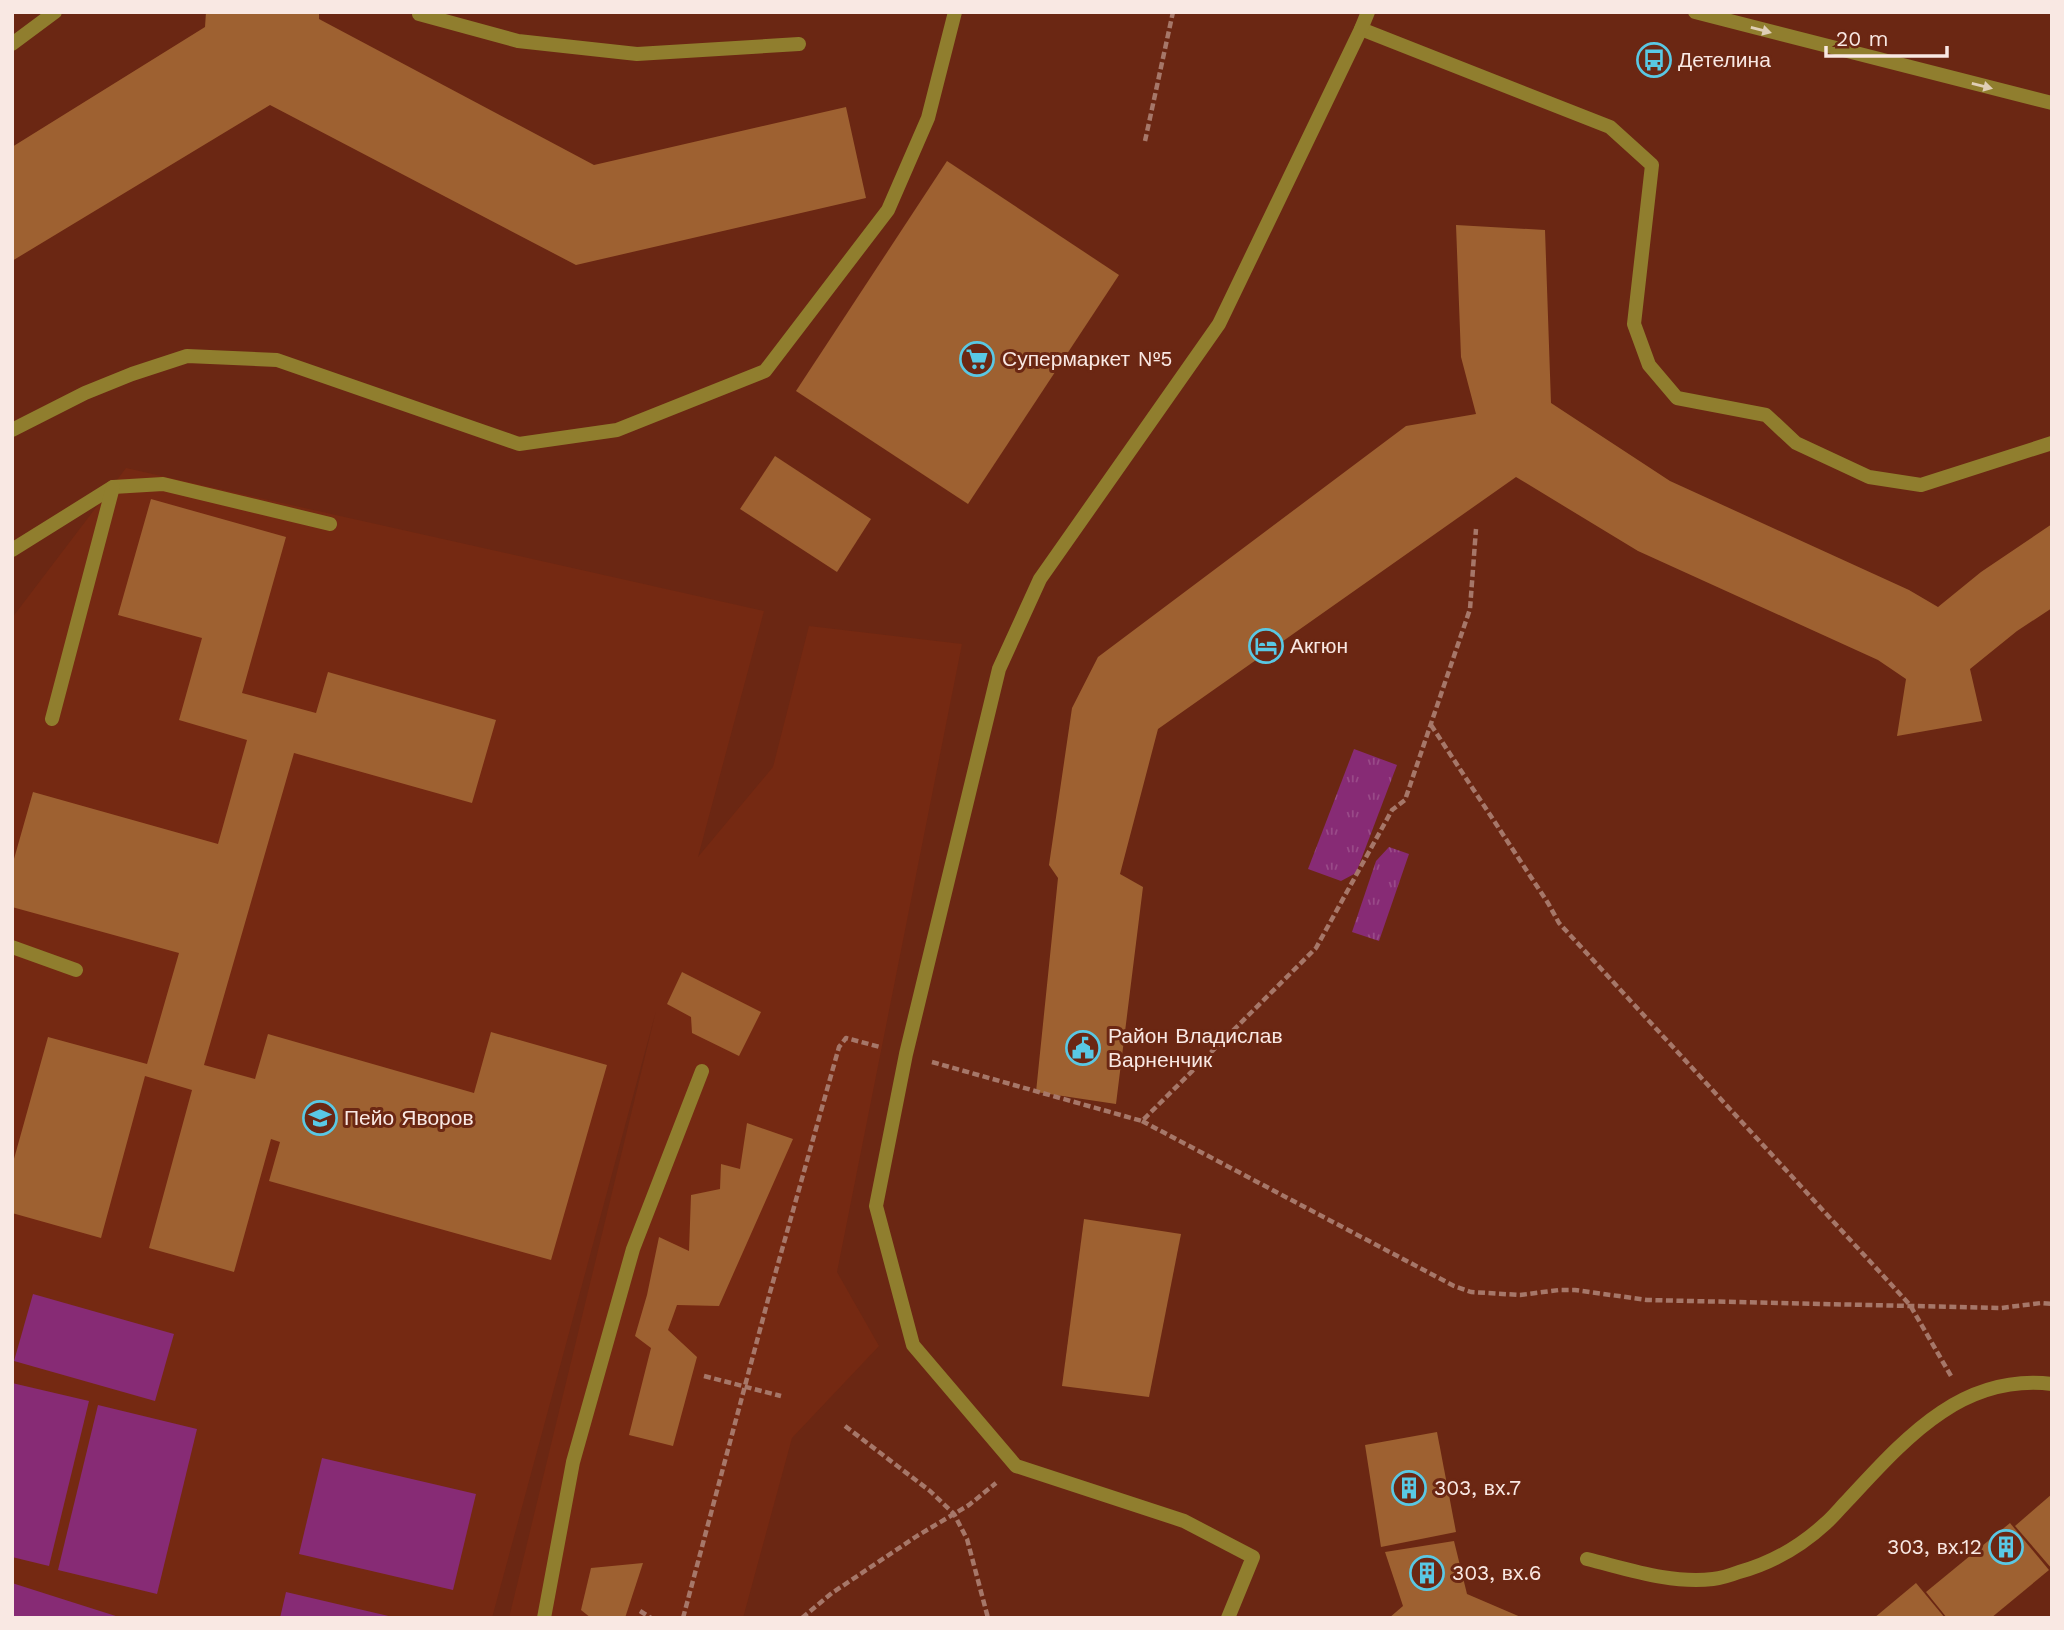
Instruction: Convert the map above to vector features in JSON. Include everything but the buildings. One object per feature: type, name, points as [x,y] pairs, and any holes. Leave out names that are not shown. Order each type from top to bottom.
[{"type":"street","points":[[12,44],[55,12]]},
{"type":"street","points":[[12,430],[85,393],[187,356],[276,360],[519,444],[617,430],[765,370],[888,210],[928,118],[955,12]]},
{"type":"street","points":[[1228,1618],[1253,1557],[1184,1521],[1016,1466],[913,1345],[876,1206],[906,1054],[999,669],[1040,579],[1219,324],[1368,12]]},
{"type":"street","points":[[1695,12],[2052,103]]},
{"type":"street","points":[[419,14],[518,41],[637,54],[799,44]]},
{"type":"street","points":[[1361,29],[1610,127],[1653,164],[1634,324],[1649,365],[1677,398],[1766,415],[1796,443],[1869,477],[1921,485],[2052,443]]},
{"type":"street","points":[[12,550],[113,487],[163,484],[330,524]]},
{"type":"street","points":[[52,719],[113,487]]},
{"type":"street","points":[[12,947],[76,970]]},
{"type":"street","points":[[544,1618],[573,1462],[633,1249],[702,1071]]},
{"type":"street","points":[[1587,1559],[1658,1577],[1684,1579],[1714,1579],[1761,1566],[1792,1549],[1827,1523],[1909,1436],[1932,1417],[1964,1398],[1998,1387],[2034,1382],[2052,1384]]},
{"type":"path","points":[[1144,141],[1173,12]]},
{"type":"path","points":[[1142,1121],[1316,948],[1392,810],[1405,800],[1470,609],[1476,529]]},
{"type":"path","points":[[1431,725],[1559,923],[1910,1305],[1964,1398]]},
{"type":"path","points":[[682,1618],[839,1047],[846,1038],[1142,1121],[1454,1286],[1471,1292],[1520,1295],[1575,1290],[1647,1300],[2001,1307],[2052,1304]]},
{"type":"path","points":[[704,1376],[782,1395]]},
{"type":"path","points":[[845,1426],[930,1491],[954,1514],[967,1539],[988,1618]]},
{"type":"path","points":[[802,1618],[832,1594],[970,1505],[1016,1466]]},
{"type":"path","points":[[640,1611],[651,1618]]},
{"type":"shaded area","name":"Пейо Яворов","points":[[126,468],[764,611],[698,857],[773,767],[809,626],[962,644],[837,1272],[879,1346],[792,1438],[743,1618],[509,1618],[656,1011],[492,1618],[12,1618],[12,618]]},
{"type":"green space","points":[[1354,749],[1397,765],[1356,873],[1341,881],[1308,869]]},
{"type":"green space","points":[[1389,847],[1409,854],[1379,941],[1352,932],[1376,861]]},
{"type":"green space","points":[[33,1294],[174,1334],[155,1401],[14,1361]]},
{"type":"green space","points":[[12,1383],[89,1401],[49,1566],[12,1557]]},
{"type":"green space","points":[[98,1405],[197,1429],[157,1594],[58,1570]]},
{"type":"green space","points":[[322,1458],[476,1494],[453,1590],[299,1554]]},
{"type":"green space","points":[[12,1583],[122,1618],[12,1618]]},
{"type":"green space","points":[[286,1592],[397,1618],[280,1618]]},
{"type":"place","name":"Детелина","points":[[1654,60]]},
{"type":"place","name":"Супермаркет №5","points":[[977,359]]},
{"type":"place","name":"Акгюн","points":[[1266,646]]},
{"type":"place","name":"Район Владислав Варненчик","points":[[1083,1048]]},
{"type":"place","name":"Пейо Яворов","points":[[320,1118]]},
{"type":"place","name":"303, вх.7","points":[[1409,1488]]},
{"type":"place","name":"303, вх.12","points":[[2006,1547]]},
{"type":"place","name":"303, вх.6","points":[[1427,1573]]}]
